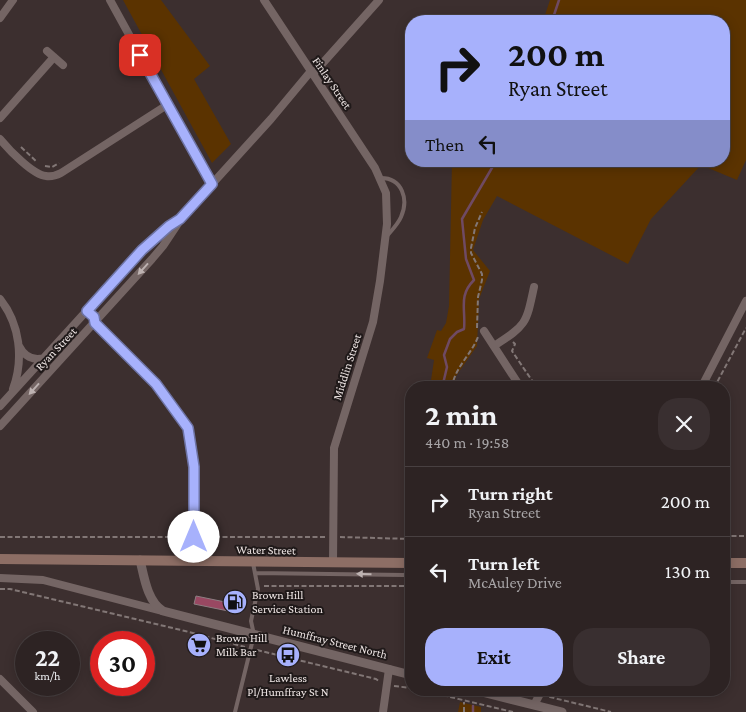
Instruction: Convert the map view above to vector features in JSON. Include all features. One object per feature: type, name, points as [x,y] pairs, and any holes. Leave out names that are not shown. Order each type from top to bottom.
[{"type":"main road","name":"Water Street","points":[[0,559],[405,563]]},
{"type":"main road","points":[[730,563],[746,563]]},
{"type":"street","points":[[0,18],[13,0]]},
{"type":"street","points":[[110,0],[212,184]]},
{"type":"street","name":"Finlay Street","points":[[264,0],[381,178]]},
{"type":"street","name":"Ryan Street","points":[[0,406],[87,311],[155,246],[379,0]]},
{"type":"street","points":[[47,51],[63,64]]},
{"type":"street","points":[[0,118],[54,57]]},
{"type":"street","points":[[0,139],[35,172],[45,176],[52,176],[61,173],[167,105]]},
{"type":"street","name":"Middlin Street","points":[[333,563],[334,448],[373,322],[388,215],[387,197],[381,178]]},
{"type":"street","name":"Ryan Street","points":[[0,426],[95,323],[155,246],[183,216]]},
{"type":"street","points":[[494,346],[519,329],[526,321],[534,287]]},
{"type":"street","points":[[0,298],[12,318],[23,352],[29,358],[44,358]]},
{"type":"street","points":[[705,381],[746,301]]},
{"type":"street","points":[[87,311],[94,317],[95,323],[156,384],[188,428],[194,467],[193,561]]},
{"type":"street","points":[[484,331],[516,381]]},
{"type":"street","points":[[9,396],[16,378],[19,344]]},
{"type":"street","points":[[140,560],[153,600],[159,608],[167,612]]},
{"type":"street","points":[[0,578],[43,580],[167,612]]},
{"type":"street","name":"Humffray Street North","points":[[167,612],[405,673]]},
{"type":"street","points":[[382,712],[389,669]]},
{"type":"street","points":[[0,679],[33,712]]},
{"type":"street","points":[[498,696],[562,712]]},
{"type":"street","points":[[534,705],[539,696]]},
{"type":"lane","points":[[381,178],[397,182],[404,201],[401,217],[385,238]]},
{"type":"lane","points":[[235,712],[254,635],[251,621],[257,586],[253,562]]},
{"type":"lane","points":[[255,573],[405,574]]},
{"type":"lane","points":[[730,582],[746,582]]},
{"type":"path","points":[[21,147],[42,166],[52,167],[62,162]]},
{"type":"path","points":[[477,340],[478,297],[482,274],[471,254],[471,248],[475,228],[482,212]]},
{"type":"path","points":[[718,381],[746,328]]},
{"type":"path","points":[[453,381],[454,376],[470,354],[479,334],[484,331]]},
{"type":"path","points":[[510,336],[515,344],[512,351],[532,381]]},
{"type":"path","points":[[0,536],[405,539]]},
{"type":"path","points":[[730,536],[746,536]]},
{"type":"path","points":[[257,586],[405,586]]},
{"type":"path","points":[[0,589],[10,589],[185,630],[376,679],[386,684],[405,687]]},
{"type":"path","points":[[444,696],[513,712]]},
{"type":"path","points":[[551,696],[611,712]]},
{"type":"path","points":[[464,701],[464,712]]},
{"type":"shaded area","points":[[123,0],[161,0],[210,66],[194,79],[231,144],[212,163]]},
{"type":"shaded area","points":[[550,0],[746,0],[746,160],[737,180],[706,167],[730,167],[730,15],[545,15]]},
{"type":"shaded area","points":[[452,167],[699,167],[651,219],[628,264],[497,196],[483,220],[473,250],[490,271],[479,299],[477,346],[456,376],[455,381],[431,381],[434,360],[427,358],[437,330],[441,331],[446,323],[449,306]]},
{"type":"shaded area","points":[[460,702],[481,707],[481,712],[458,712]]},
{"type":"building","points":[[196,596],[230,603],[231,597],[241,599],[238,613],[194,604]]},
{"type":"waterway","points":[[554,15],[559,0]]},
{"type":"waterway","points":[[444,381],[447,367],[444,355],[450,339],[457,332],[464,329],[464,297],[474,280],[466,259],[462,219],[492,167]]},
{"type":"waterway","points":[[473,706],[473,712]]},
{"type":"place","name":"Brown Hill Service Station","points":[[235,602]]},
{"type":"place","name":"Brown Hill Milk Bar","points":[[199,645]]},
{"type":"place","name":"Lawless Pl/Humffray St N","points":[[288,655]]},
{"type":"route","points":[[140,55],[212,184],[180,219],[169,226],[142,250],[87,311],[94,317],[95,323],[156,384],[188,428],[194,467],[194,537]]}]
